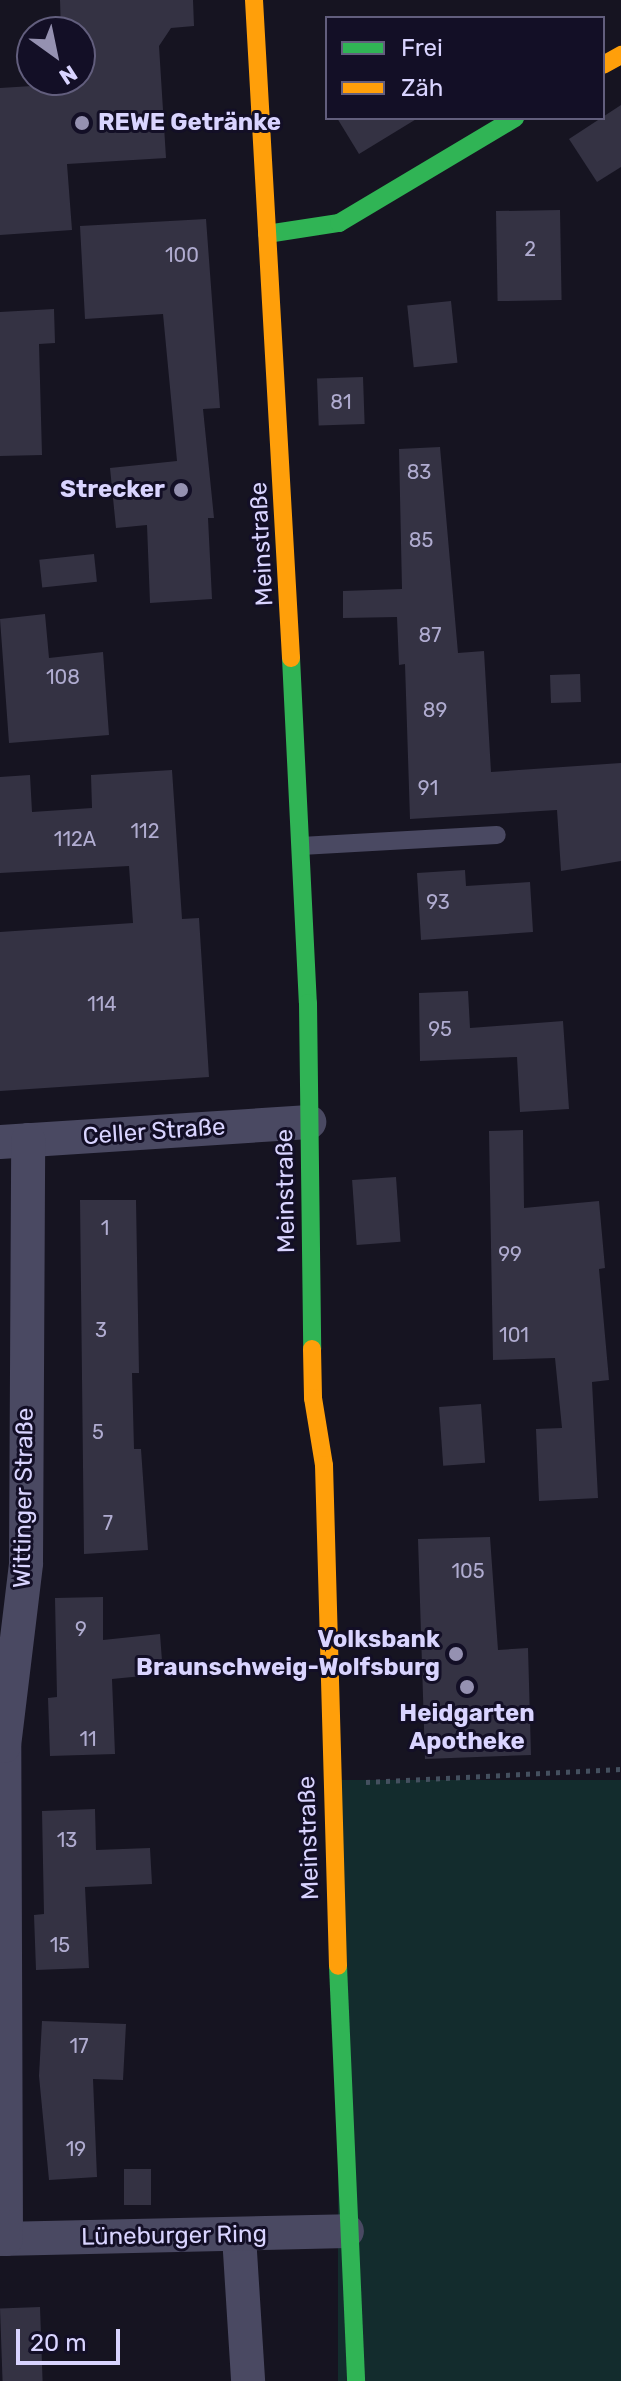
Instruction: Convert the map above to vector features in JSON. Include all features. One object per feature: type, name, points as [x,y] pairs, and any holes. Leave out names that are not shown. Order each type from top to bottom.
[{"type":"street","name":"Meinstraße","points":[[254,0],[301,846],[313,1398],[324,1465],[332,1679],[330,1784],[347,2231],[356,2381]]},
{"type":"street","points":[[267,234],[339,223],[512,120]]},
{"type":"street","name":"Celler Straße","points":[[14,1141],[309,1122]]},
{"type":"street","name":"Wittinger Straße","points":[[3,2239],[4,1746],[26,1563],[14,1141]]},
{"type":"street","name":"Lüneburger Ring","points":[[3,2239],[239,2236],[347,2231]]},
{"type":"street","points":[[239,2236],[248,2381]]},
{"type":"lane","points":[[301,846],[497,835]]},
{"type":"path","points":[[330,1784],[621,1769]]},
{"type":"green space","points":[[338,1780],[621,1780],[621,2381],[338,2381]]},
{"type":"building","name":"REWE Getränke","points":[[60,0],[193,0],[194,26],[171,28],[159,46],[166,158],[67,164],[72,230],[0,235],[0,88],[16,87],[16,96],[96,96],[96,16],[60,16]]},
{"type":"building","points":[[621,105],[621,167],[597,182],[569,139],[598,120],[605,120],[605,115]]},
{"type":"building","points":[[338,120],[415,120],[359,154]]},
{"type":"building","points":[[560,210],[562,300],[498,301],[496,211]]},
{"type":"building","points":[[206,219],[220,408],[203,409],[214,518],[208,518],[212,599],[150,603],[147,525],[116,528],[110,468],[177,461],[163,314],[85,319],[80,226]]},
{"type":"building","points":[[451,301],[457,363],[414,367],[407,306]]},
{"type":"building","points":[[54,309],[55,343],[39,344],[42,455],[0,456],[0,312]]},
{"type":"building","points":[[363,377],[365,424],[319,426],[317,379]]},
{"type":"building","points":[[440,447],[458,653],[484,651],[491,772],[621,763],[621,861],[561,871],[557,810],[410,819],[405,664],[399,665],[397,617],[343,618],[343,591],[402,589],[399,449]]},
{"type":"building","points":[[94,554],[97,582],[42,588],[39,560]]},
{"type":"building","points":[[45,614],[49,658],[103,652],[109,735],[9,743],[0,619]]},
{"type":"building","points":[[580,674],[581,702],[551,703],[550,675]]},
{"type":"building","points":[[172,770],[182,919],[199,918],[209,1077],[0,1091],[0,932],[133,923],[129,866],[0,873],[0,777],[30,775],[32,812],[92,808],[91,775]]},
{"type":"building","points":[[465,870],[466,886],[530,882],[533,932],[421,940],[417,873]]},
{"type":"building","points":[[468,991],[470,1028],[563,1021],[569,1109],[520,1112],[517,1057],[420,1061],[419,993]]},
{"type":"building","points":[[523,1130],[524,1208],[599,1201],[605,1268],[599,1269],[609,1380],[592,1382],[598,1498],[539,1501],[536,1429],[562,1428],[555,1358],[493,1360],[489,1131]]},
{"type":"building","points":[[396,1177],[401,1242],[357,1245],[352,1180]]},
{"type":"building","points":[[80,1200],[136,1200],[139,1373],[132,1373],[134,1449],[141,1449],[148,1550],[84,1554]]},
{"type":"building","points":[[481,1404],[485,1463],[443,1466],[439,1407]]},
{"type":"building","points":[[490,1537],[498,1650],[528,1648],[531,1755],[425,1759],[418,1539]]},
{"type":"building","points":[[103,1597],[103,1640],[160,1634],[163,1674],[112,1679],[115,1754],[50,1756],[48,1698],[57,1697],[55,1598]]},
{"type":"building","points":[[95,1809],[96,1850],[150,1848],[152,1884],[85,1887],[89,1968],[36,1970],[34,1915],[44,1914],[42,1811]]},
{"type":"building","points":[[42,2021],[126,2024],[123,2080],[93,2079],[97,2177],[49,2180],[39,2076]]},
{"type":"building","points":[[124,2169],[151,2169],[151,2205],[124,2205]]},
{"type":"building","points":[[40,2307],[43,2381],[3,2381],[0,2308]]},
{"type":"traffic: fast","points":[[267,234],[339,223],[512,120]]},
{"type":"traffic: fast","points":[[291,658],[308,1003],[312,1349]]},
{"type":"traffic: fast","points":[[338,1966],[356,2381]]},
{"type":"traffic: slow","points":[[254,0],[291,658]]},
{"type":"traffic: slow","points":[[605,64],[621,55]]},
{"type":"traffic: slow","points":[[312,1349],[313,1398],[324,1465],[338,1966]]},
{"type":"place","name":"REWE Getränke","points":[[82,123]]},
{"type":"place","name":"Strecker","points":[[181,490]]},
{"type":"place","name":"Volksbank Braunschweig-Wolfsburg","points":[[456,1654]]},
{"type":"place","name":"Heidgarten Apotheke","points":[[467,1687]]}]
